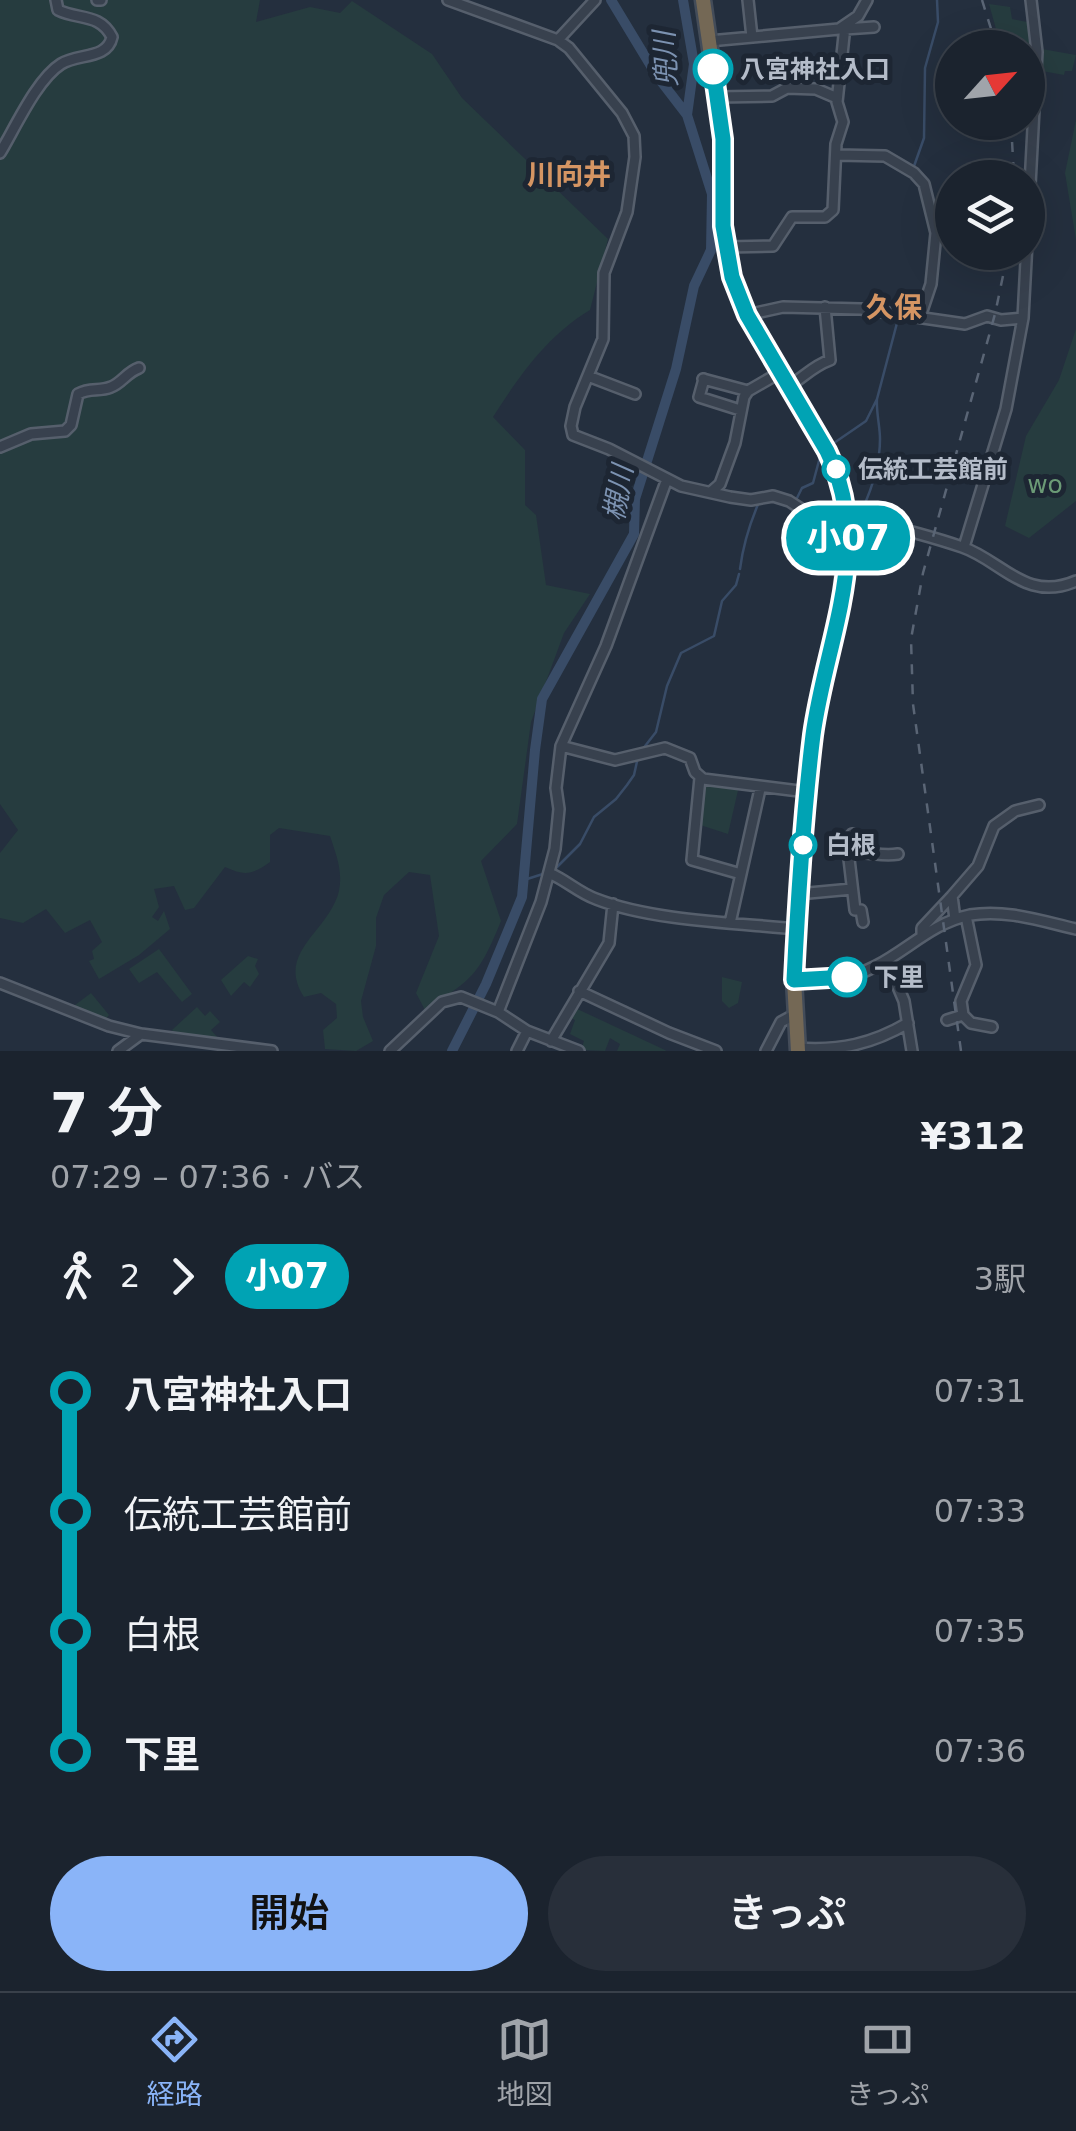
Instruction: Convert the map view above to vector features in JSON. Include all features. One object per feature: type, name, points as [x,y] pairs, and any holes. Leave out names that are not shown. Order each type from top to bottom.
[{"type":"highway","points":[[703,0],[723,139],[726,248],[739,298],[837,471],[848,521],[840,610],[814,730],[807,792],[794,980],[798,1050]]},
{"type":"street","points":[[0,153],[44,76],[63,62],[104,51],[112,37],[98,21],[58,10],[56,0]]},
{"type":"street","points":[[448,0],[558,40],[569,48],[622,113],[634,136],[627,212],[604,273],[603,340],[575,407],[573,436],[694,490],[751,500],[773,496],[809,514],[964,547],[1019,580],[1056,587],[1076,581]]},
{"type":"street","points":[[558,40],[594,0]]},
{"type":"street","points":[[748,0],[752,37]]},
{"type":"street","points":[[726,248],[773,246],[792,217],[829,214],[834,204],[836,144],[843,117],[837,98],[845,28],[867,0]]},
{"type":"street","points":[[964,547],[1006,410],[1023,318],[1037,52],[1031,0]]},
{"type":"street","points":[[709,41],[874,27]]},
{"type":"street","points":[[717,97],[772,96],[786,88],[816,89],[837,98]]},
{"type":"street","points":[[837,155],[885,156],[924,184],[936,233],[931,284],[920,317]]},
{"type":"street","points":[[747,315],[783,307],[965,324],[986,316],[1002,320],[1023,318]]},
{"type":"street","points":[[789,386],[804,377],[812,366],[830,360],[825,308]]},
{"type":"street","points":[[0,447],[31,434],[65,431],[71,425],[78,394],[88,388],[112,387],[140,368]]},
{"type":"street","points":[[712,492],[720,484],[736,442],[740,410],[748,391],[781,372]]},
{"type":"street","points":[[588,376],[635,394]]},
{"type":"street","points":[[740,410],[698,397],[702,378],[748,391]]},
{"type":"street","points":[[496,1012],[541,902],[549,872],[557,836],[556,788],[562,746],[606,646],[664,477]]},
{"type":"street","points":[[562,746],[615,760],[665,748],[690,758],[700,778],[692,860],[741,874]]},
{"type":"street","points":[[700,778],[807,792]]},
{"type":"street","points":[[730,923],[760,788]]},
{"type":"street","points":[[922,934],[922,928],[978,866],[994,826],[1014,811],[1038,804]]},
{"type":"street","points":[[852,834],[852,889],[855,910],[861,910],[863,922]]},
{"type":"street","points":[[852,853],[898,854]]},
{"type":"street","points":[[549,872],[595,899],[613,904],[797,930]]},
{"type":"street","points":[[798,894],[852,889]]},
{"type":"street","points":[[952,896],[976,965],[962,1000],[963,1016],[971,1023],[992,1028]]},
{"type":"street","points":[[551,1041],[608,944],[613,904]]},
{"type":"street","points":[[794,980],[840,978],[878,965],[922,934],[960,918],[1006,914],[1076,928]]},
{"type":"street","points":[[878,965],[894,978],[904,1001],[912,1051]]},
{"type":"street","points":[[0,984],[109,1026],[141,1034],[272,1051]]},
{"type":"street","points":[[579,990],[716,1051]]},
{"type":"street","points":[[390,1051],[449,998],[462,998],[527,1031],[579,1051]]},
{"type":"street","points":[[766,1051],[781,1022],[794,1015]]},
{"type":"street","points":[[947,1020],[963,1016]]},
{"type":"street","points":[[798,1050],[844,1050],[878,1040],[908,1022]]},
{"type":"street","points":[[517,1051],[527,1031]]},
{"type":"street","points":[[118,1051],[141,1034]]},
{"type":"green space","points":[[0,0],[260,0],[256,22],[310,7],[340,13],[352,1],[432,54],[462,98],[608,239],[590,310],[548,344],[493,417],[525,450],[525,505],[536,515],[546,585],[590,594],[564,633],[531,722],[517,824],[481,861],[501,921],[473,974],[425,1010],[416,993],[439,936],[430,875],[409,872],[384,895],[376,918],[376,946],[361,1001],[373,1041],[356,1051],[325,1049],[323,1030],[337,1018],[336,1004],[321,993],[304,997],[297,981],[300,954],[339,891],[337,856],[330,836],[279,828],[270,835],[270,862],[248,873],[225,867],[194,908],[185,910],[174,886],[154,889],[159,907],[152,917],[158,921],[164,911],[170,929],[139,955],[99,979],[89,961],[94,959],[92,951],[102,942],[90,920],[65,933],[46,909],[23,923],[0,918],[0,853],[18,830],[0,804]]},
{"type":"green space","points":[[989,4],[1010,7],[1012,19],[1032,23],[1032,30],[996,30]]},
{"type":"green space","points":[[1045,50],[1076,55],[1072,71],[1065,71],[1064,75],[1045,72]]},
{"type":"green space","points":[[1076,120],[1076,240],[1065,173]]},
{"type":"green space","name":"wo","points":[[1076,329],[1076,501],[1029,538],[1005,526],[1026,436],[1059,380]]},
{"type":"green space","points":[[704,782],[739,786],[728,834],[697,824]]},
{"type":"green space","points":[[159,949],[192,994],[182,1002],[157,972],[139,983],[129,969]]},
{"type":"green space","points":[[248,956],[258,959],[255,966],[259,974],[250,987],[244,982],[231,996],[221,980]]},
{"type":"green space","points":[[722,977],[742,982],[738,1003],[729,1008],[722,1001]]},
{"type":"green space","points":[[91,993],[109,1015],[104,1021],[71,1008]]},
{"type":"green space","points":[[197,1007],[205,1016],[210,1011],[220,1022],[211,1030],[219,1039],[174,1034],[172,1030]]},
{"type":"green space","points":[[573,1007],[666,1051],[617,1051],[620,1044],[610,1038],[605,1051],[581,1050],[584,1041],[570,1034],[575,1020],[568,1016]]},
{"type":"waterway","name":"槻川","points":[[452,1051],[486,984],[522,897],[542,699],[634,534],[635,499],[676,369],[694,286],[711,250],[712,194],[687,115],[657,76],[611,0]]},
{"type":"waterway","name":"兜川","points":[[683,0],[694,64],[687,115]]},
{"type":"waterway","points":[[913,169],[924,138],[925,68],[938,22],[937,0]]},
{"type":"waterway","points":[[924,203],[929,219]]},
{"type":"waterway","points":[[831,445],[866,421],[877,399],[897,323],[912,320]]},
{"type":"waterway","points":[[854,526],[878,462],[877,399]]},
{"type":"waterway","points":[[796,500],[802,488],[813,483],[820,457]]},
{"type":"waterway","points":[[740,569],[759,502]]},
{"type":"waterway","points":[[642,750],[656,732],[667,686],[681,653],[714,636],[722,601],[736,585],[739,574]]},
{"type":"waterway","points":[[553,871],[580,844],[594,817],[627,785],[638,757]]},
{"type":"waterway","points":[[524,880],[546,873]]},
{"type":"railway","points":[[982,0],[991,30]]},
{"type":"railway","points":[[1012,140],[1013,160]]},
{"type":"railway","points":[[961,1051],[913,704],[911,639],[923,573],[1004,270]]},
{"type":"bus line","name":"小07","points":[[713,69],[723,139],[723,226],[732,277],[747,315],[827,451],[847,506],[848,544],[840,610],[810,762],[794,980],[847,977]]},
{"type":"place","name":"八宮神社入口","points":[[713,69]]},
{"type":"place","name":"伝統工芸館前","points":[[836,469]]},
{"type":"place","name":"白根","points":[[803,845]]},
{"type":"place","name":"下里","points":[[847,977]]},
{"type":"district","name":"川向井","points":[[569,174]]},
{"type":"district","name":"久保","points":[[894,307]]}]
